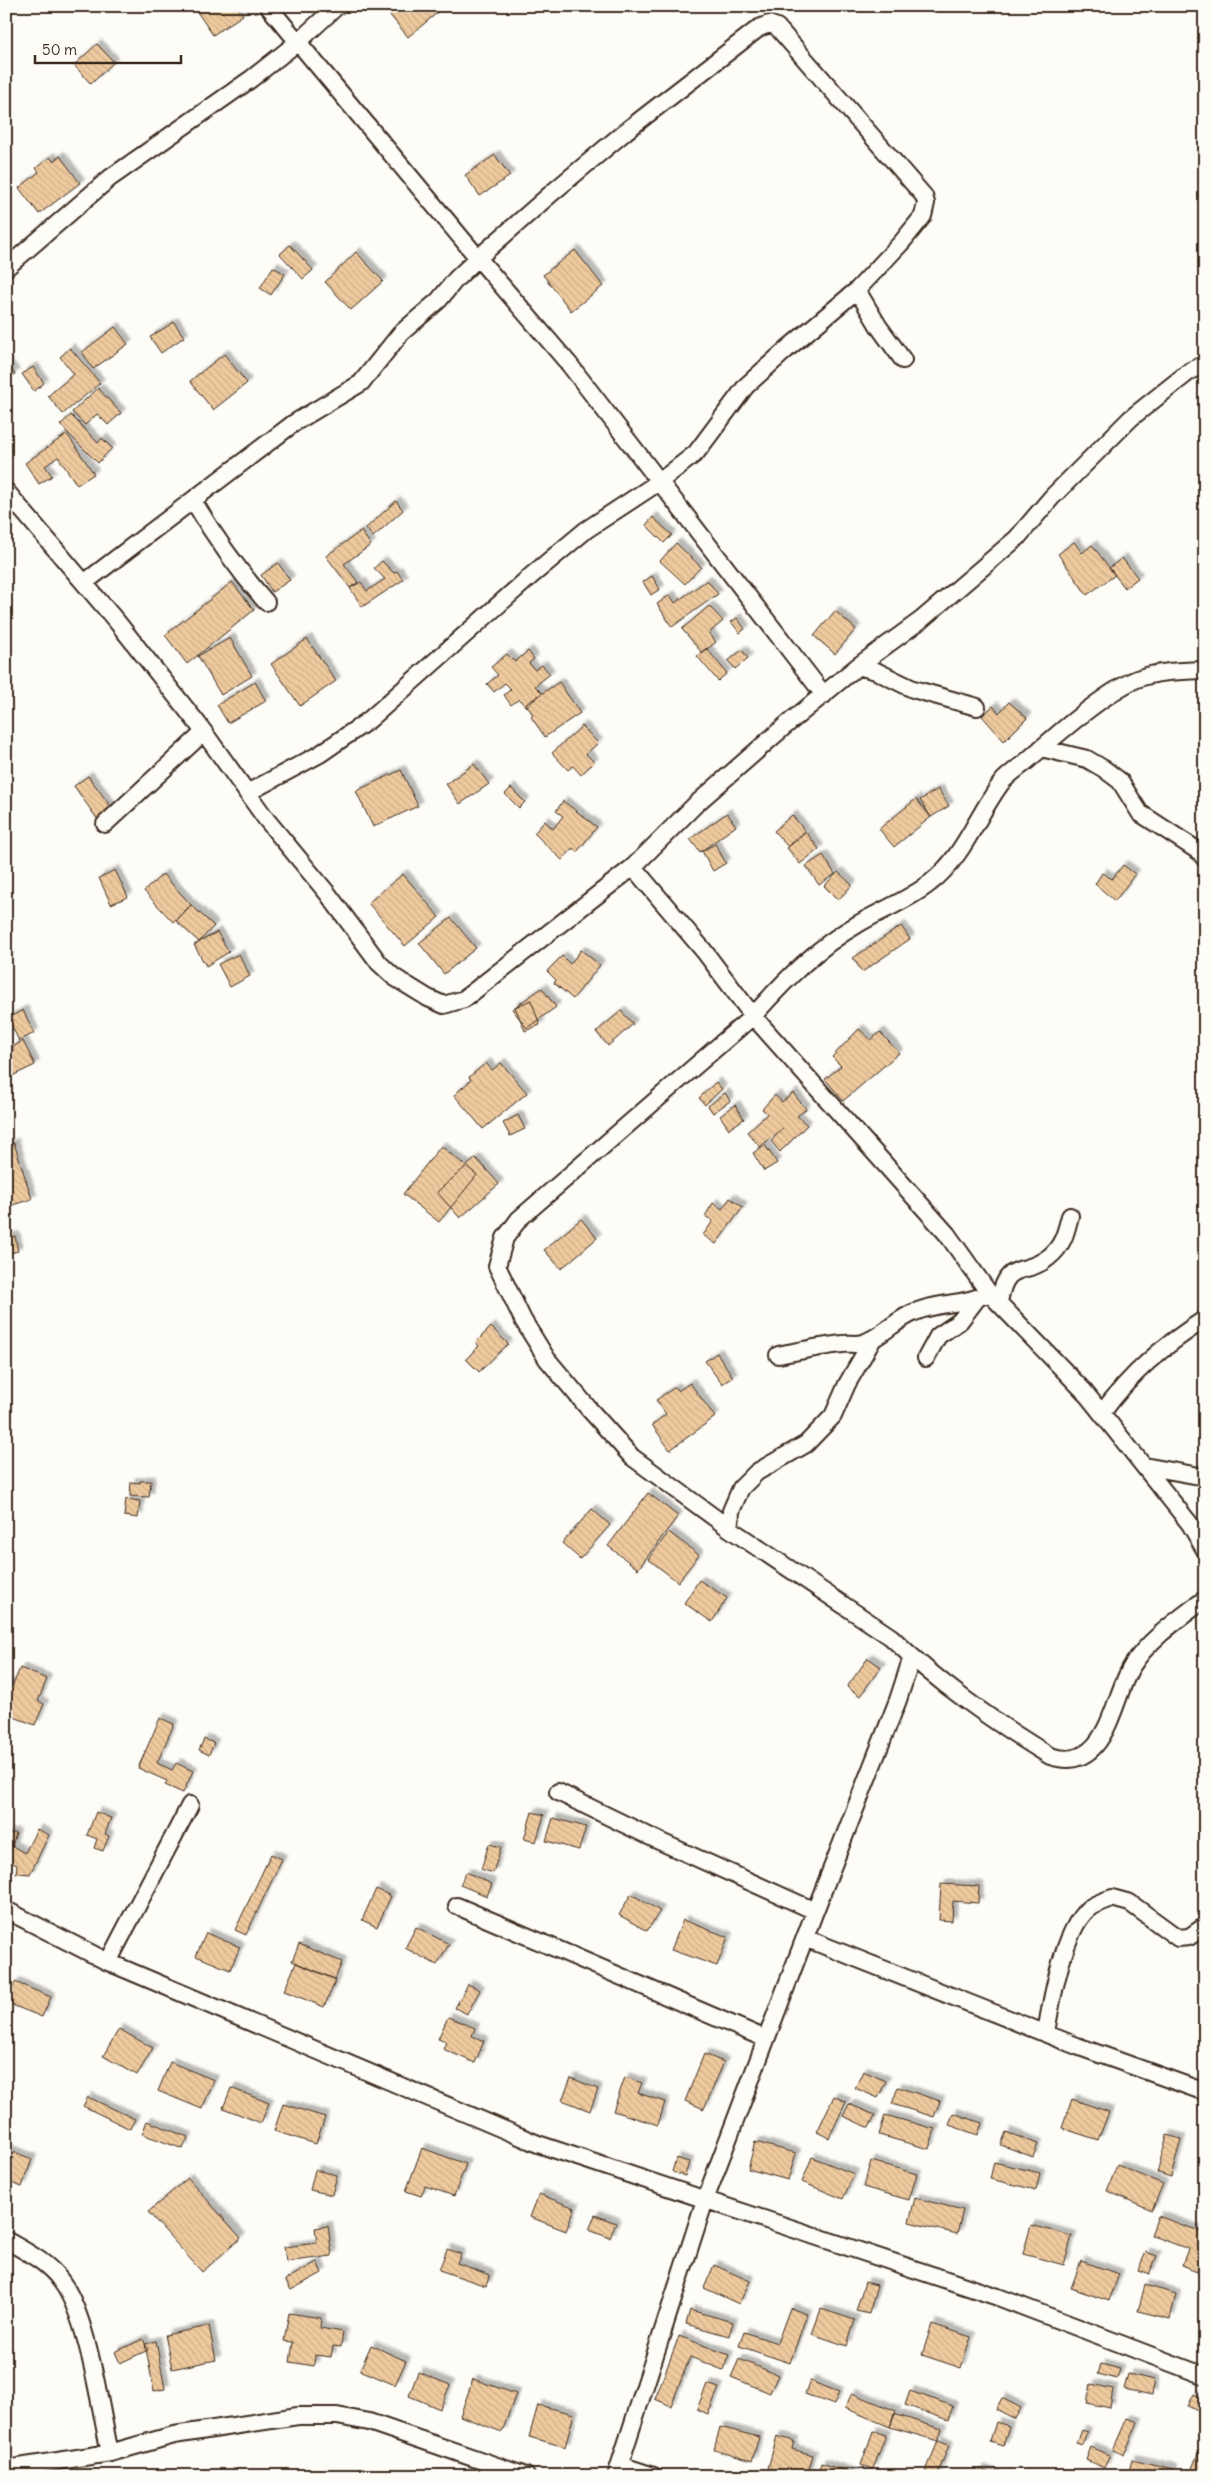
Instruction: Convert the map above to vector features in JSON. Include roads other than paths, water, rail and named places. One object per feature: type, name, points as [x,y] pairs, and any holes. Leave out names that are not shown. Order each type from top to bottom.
[{"type":"street","points":[[268,6],[569,364],[824,695]]},
{"type":"street","points":[[6,268],[110,178],[250,79],[298,42],[337,6]]},
{"type":"street","points":[[84,583],[294,423],[361,383],[401,334],[439,300],[456,279],[478,258],[626,131],[759,28],[769,24],[777,27],[924,196],[926,203],[923,216],[858,290],[746,386],[696,453],[659,482],[586,530],[532,574],[369,720],[320,754],[247,793]]},
{"type":"street","points":[[858,290],[879,327],[904,360]]},
{"type":"street","points":[[6,491],[84,583],[204,732],[247,793],[379,963],[394,977],[428,998],[444,1005],[464,999],[633,867],[695,805],[858,666],[921,620],[1017,538],[1041,508],[1131,418],[1184,376],[1205,364]]},
{"type":"street","points":[[194,500],[213,535],[237,570],[266,602]]},
{"type":"street","points":[[858,666],[876,671],[913,689],[977,707]]},
{"type":"street","points":[[1205,670],[1138,679],[1115,691],[1041,748],[1003,781],[959,852],[939,876],[929,885],[858,923],[819,948],[785,980],[753,1016],[520,1219],[505,1238],[498,1266],[523,1320],[547,1359],[632,1457],[730,1529],[891,1637],[965,1701],[1050,1756],[1061,1760],[1082,1755],[1093,1746],[1104,1733],[1115,1712],[1132,1666],[1150,1645],[1205,1599]]},
{"type":"street","points":[[105,824],[204,732]]},
{"type":"street","points":[[1041,748],[1087,760],[1104,769],[1120,780],[1140,812],[1200,852],[1205,858]]},
{"type":"street","points":[[633,867],[704,951],[753,1016],[947,1234],[988,1298],[1083,1390],[1190,1524],[1205,1550]]},
{"type":"street","points":[[926,1358],[938,1336],[988,1298],[1008,1276],[1049,1258],[1064,1237],[1070,1216]]},
{"type":"street","points":[[778,1355],[843,1344],[861,1344],[873,1339],[890,1325],[915,1312],[953,1301],[988,1298]]},
{"type":"street","points":[[1102,1414],[1122,1385],[1141,1366],[1174,1339],[1205,1319]]},
{"type":"street","points":[[730,1529],[731,1512],[741,1488],[757,1472],[806,1444],[833,1416],[847,1384],[873,1339]]},
{"type":"street","points":[[1144,1466],[1205,1477]]},
{"type":"street","points":[[654,2476],[618,2470],[705,2200],[898,1700],[912,1657]]},
{"type":"street","points":[[558,1792],[659,1841],[815,1911]]},
{"type":"street","points":[[108,1962],[190,1806]]},
{"type":"street","points":[[1046,2033],[1060,1965],[1077,1922],[1088,1909],[1112,1898],[1130,1903],[1178,1938],[1189,1937],[1205,1926]]},
{"type":"street","points":[[457,1906],[766,2039]]},
{"type":"street","points":[[6,1910],[108,1962],[538,2144],[998,2297],[1205,2376]]},
{"type":"street","points":[[805,1938],[1046,2033],[1205,2092]]},
{"type":"street","points":[[6,2240],[43,2263],[62,2281],[73,2303],[84,2332],[110,2453]]},
{"type":"street","points":[[6,2469],[110,2453],[174,2434],[298,2416],[337,2416],[385,2427],[526,2476]]}]
